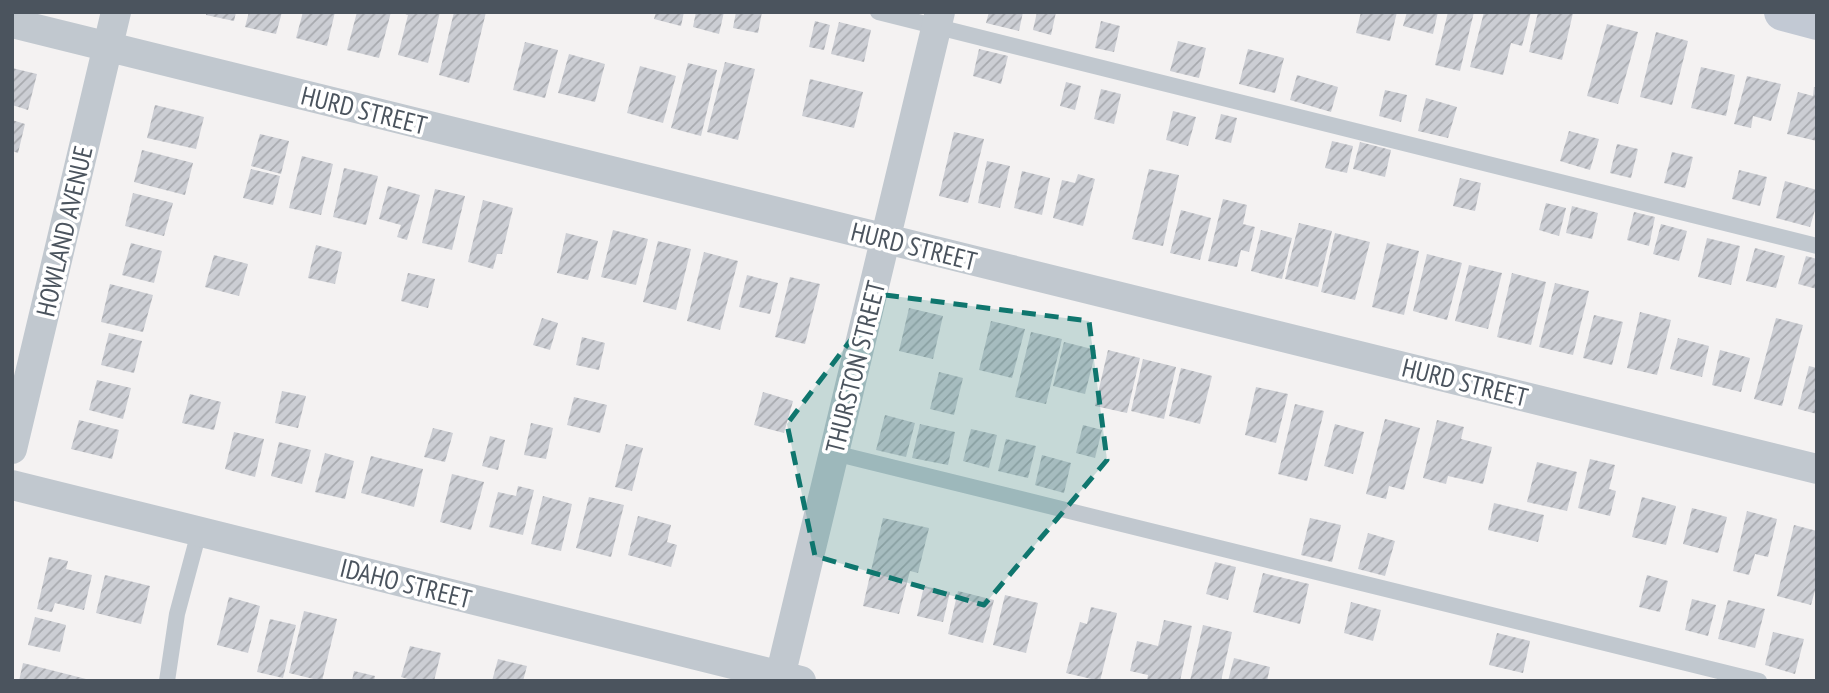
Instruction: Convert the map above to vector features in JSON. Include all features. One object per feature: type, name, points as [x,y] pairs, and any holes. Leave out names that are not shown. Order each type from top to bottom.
[{"type":"street","name":"HOWLAND AVENUE","points":[[12,449],[116,12]]},
{"type":"street","points":[[1783,12],[1817,21]]},
{"type":"street","name":"THURSTON STREET","points":[[787,679],[834,453],[938,20]]},
{"type":"street","name":"HURD STREET","points":[[12,23],[1817,469]]},
{"type":"street","name":"IDAHO STREET","points":[[12,485],[787,679]]},
{"type":"lane","points":[[878,12],[938,20],[1817,246]]},
{"type":"lane","points":[[834,453],[1759,681]]},
{"type":"lane","points":[[167,681],[177,614],[199,532]]},
{"type":"highlighted area","points":[[885,295],[1089,321],[1107,460],[984,605],[815,556],[787,424]]},
{"type":"building","points":[[206,12],[236,12],[234,21],[206,15]]},
{"type":"building","points":[[249,12],[282,12],[276,34],[245,27]]},
{"type":"building","points":[[303,12],[335,12],[327,46],[296,38]]},
{"type":"building","points":[[357,12],[391,12],[379,58],[347,50]]},
{"type":"building","points":[[400,12],[440,12],[428,63],[398,55],[408,15]]},
{"type":"building","points":[[454,12],[486,12],[469,83],[439,75]]},
{"type":"building","points":[[656,12],[684,12],[681,26],[654,19]]},
{"type":"building","points":[[696,12],[724,12],[719,34],[693,27]]},
{"type":"building","points":[[736,12],[762,12],[758,33],[733,28]]},
{"type":"building","points":[[989,12],[1023,12],[1019,31],[986,23]]},
{"type":"building","points":[[1037,12],[1056,12],[1051,35],[1033,30]]},
{"type":"building","points":[[1361,12],[1397,12],[1390,41],[1356,33]]},
{"type":"building","points":[[1407,12],[1438,12],[1433,34],[1403,26]]},
{"type":"building","points":[[1448,12],[1474,12],[1460,71],[1435,65]]},
{"type":"building","points":[[1484,12],[1531,12],[1522,46],[1511,43],[1503,75],[1470,67]]},
{"type":"building","points":[[1538,12],[1573,13],[1562,60],[1529,52]]},
{"type":"building","points":[[815,21],[830,25],[824,50],[809,47]]},
{"type":"building","points":[[1101,21],[1120,26],[1114,52],[1095,48]]},
{"type":"building","points":[[839,22],[871,30],[864,62],[831,54]]},
{"type":"building","points":[[1607,24],[1638,32],[1618,104],[1587,96]]},
{"type":"building","points":[[1656,32],[1688,41],[1672,105],[1640,97]]},
{"type":"building","points":[[1178,41],[1206,48],[1199,78],[1170,71]]},
{"type":"building","points":[[525,42],[558,50],[545,98],[513,90]]},
{"type":"building","points":[[979,49],[1008,56],[1001,84],[973,76]]},
{"type":"building","points":[[1248,49],[1284,58],[1275,93],[1239,84]]},
{"type":"building","points":[[569,54],[605,64],[595,102],[558,93]]},
{"type":"building","points":[[725,62],[755,69],[738,140],[707,132]]},
{"type":"building","points":[[688,63],[717,70],[701,136],[671,128]]},
{"type":"building","points":[[640,66],[676,76],[663,123],[627,113]]},
{"type":"building","points":[[1701,67],[1735,75],[1726,116],[1691,108]]},
{"type":"building","points":[[12,68],[37,74],[28,110],[12,105]]},
{"type":"building","points":[[1297,75],[1338,87],[1331,112],[1290,100]]},
{"type":"building","points":[[1747,76],[1781,84],[1771,121],[1753,116],[1751,128],[1734,124]]},
{"type":"building","points":[[810,79],[863,92],[854,128],[802,116]]},
{"type":"building","points":[[1066,82],[1081,86],[1075,110],[1060,106]]},
{"type":"building","points":[[1814,87],[1817,88],[1817,141],[1787,134],[1798,92],[1813,96]]},
{"type":"building","points":[[1101,89],[1121,94],[1114,124],[1094,119]]},
{"type":"building","points":[[1385,90],[1407,95],[1401,122],[1379,116]]},
{"type":"building","points":[[1426,98],[1457,107],[1448,138],[1418,131]]},
{"type":"building","points":[[155,105],[204,117],[196,149],[147,138]]},
{"type":"building","points":[[1173,111],[1196,117],[1188,146],[1166,140]]},
{"type":"building","points":[[1221,114],[1237,118],[1231,143],[1215,139]]},
{"type":"building","points":[[12,120],[25,124],[18,153],[12,151]]},
{"type":"building","points":[[1569,131],[1599,139],[1590,170],[1560,161]]},
{"type":"building","points":[[954,132],[984,139],[968,203],[939,196]]},
{"type":"building","points":[[260,134],[289,141],[281,174],[251,166]]},
{"type":"building","points":[[1332,141],[1353,146],[1347,173],[1325,168]]},
{"type":"building","points":[[1360,142],[1391,150],[1385,177],[1353,169]]},
{"type":"building","points":[[1617,144],[1638,149],[1631,178],[1610,173]]},
{"type":"building","points":[[142,150],[193,163],[185,195],[134,182]]},
{"type":"building","points":[[1672,152],[1693,157],[1685,188],[1664,183]]},
{"type":"building","points":[[302,156],[333,164],[321,215],[289,208]]},
{"type":"building","points":[[987,161],[1010,166],[1000,208],[978,203]]},
{"type":"building","points":[[344,168],[378,176],[366,225],[333,217]]},
{"type":"building","points":[[251,169],[280,176],[273,205],[243,198]]},
{"type":"building","points":[[1149,169],[1179,175],[1163,246],[1132,239]]},
{"type":"building","points":[[1739,170],[1767,177],[1760,206],[1732,199]]},
{"type":"building","points":[[1022,171],[1050,178],[1042,215],[1014,208]]},
{"type":"building","points":[[1078,174],[1095,179],[1083,226],[1053,218],[1062,180],[1075,183]]},
{"type":"building","points":[[1460,178],[1481,183],[1475,211],[1453,206]]},
{"type":"building","points":[[1785,181],[1817,190],[1817,203],[1810,227],[1776,218]]},
{"type":"building","points":[[388,186],[420,195],[407,240],[397,237],[401,225],[379,219]]},
{"type":"building","points":[[435,189],[465,196],[452,250],[422,243]]},
{"type":"building","points":[[133,193],[173,203],[164,236],[125,226]]},
{"type":"building","points":[[1223,199],[1247,205],[1243,224],[1255,227],[1249,252],[1241,250],[1237,267],[1208,261]]},
{"type":"building","points":[[483,200],[513,208],[502,254],[497,254],[493,269],[468,262]]},
{"type":"building","points":[[1546,203],[1566,208],[1559,236],[1539,230]]},
{"type":"building","points":[[1572,206],[1598,213],[1592,239],[1566,233]]},
{"type":"building","points":[[1181,210],[1211,218],[1200,260],[1170,253]]},
{"type":"building","points":[[1634,212],[1655,217],[1649,246],[1627,240]]},
{"type":"building","points":[[1299,223],[1332,231],[1318,287],[1285,279]]},
{"type":"building","points":[[1661,224],[1687,231],[1679,261],[1653,254]]},
{"type":"building","points":[[613,230],[648,239],[636,285],[601,277]]},
{"type":"building","points":[[1261,230],[1292,238],[1282,279],[1251,271]]},
{"type":"building","points":[[566,233],[598,241],[588,280],[557,273]]},
{"type":"building","points":[[1335,233],[1370,242],[1355,300],[1321,292]]},
{"type":"building","points":[[1707,238],[1740,246],[1731,285],[1698,277]]},
{"type":"building","points":[[658,241],[691,249],[676,310],[643,302]]},
{"type":"building","points":[[131,243],[162,251],[154,283],[122,275]]},
{"type":"building","points":[[1387,243],[1419,251],[1404,315],[1372,307]]},
{"type":"building","points":[[316,245],[342,252],[335,284],[308,278]]},
{"type":"building","points":[[1755,248],[1785,256],[1776,288],[1746,281]]},
{"type":"building","points":[[704,252],[738,261],[720,330],[687,321]]},
{"type":"building","points":[[1427,254],[1462,263],[1447,320],[1413,311]]},
{"type":"building","points":[[214,255],[248,264],[239,296],[205,287]]},
{"type":"building","points":[[1806,256],[1817,259],[1817,289],[1798,284]]},
{"type":"building","points":[[1469,265],[1502,273],[1488,329],[1455,321]]},
{"type":"building","points":[[408,273],[435,279],[428,308],[401,301]]},
{"type":"building","points":[[1512,273],[1546,282],[1531,345],[1497,337]]},
{"type":"building","points":[[747,275],[778,283],[770,314],[739,307]]},
{"type":"building","points":[[790,277],[820,284],[805,344],[775,337]]},
{"type":"building","points":[[1555,283],[1589,291],[1573,355],[1539,347]]},
{"type":"building","points":[[110,284],[153,295],[143,332],[101,322]]},
{"type":"building","points":[[909,308],[943,316],[933,359],[899,351]]},
{"type":"building","points":[[1640,312],[1671,320],[1657,375],[1627,368]]},
{"type":"building","points":[[1594,315],[1623,322],[1612,365],[1583,358]]},
{"type":"building","points":[[542,318],[558,323],[550,350],[533,345]]},
{"type":"building","points":[[1776,318],[1803,325],[1782,406],[1754,399]]},
{"type":"building","points":[[991,321],[1025,329],[1012,378],[979,370]]},
{"type":"building","points":[[1031,332],[1062,339],[1046,404],[1015,397]]},
{"type":"building","points":[[109,333],[142,341],[134,373],[101,365]]},
{"type":"building","points":[[582,337],[605,343],[599,370],[576,365]]},
{"type":"building","points":[[1678,338],[1709,346],[1702,377],[1670,369]]},
{"type":"building","points":[[1064,342],[1096,350],[1085,394],[1053,386]]},
{"type":"building","points":[[1108,350],[1140,358],[1127,413],[1095,406]]},
{"type":"building","points":[[1720,350],[1750,358],[1741,392],[1712,385]]},
{"type":"building","points":[[1143,359],[1176,367],[1164,419],[1131,411]]},
{"type":"building","points":[[1809,366],[1817,368],[1817,414],[1798,409]]},
{"type":"building","points":[[1181,368],[1212,376],[1200,424],[1169,416]]},
{"type":"building","points":[[939,372],[963,378],[954,415],[930,409]]},
{"type":"building","points":[[97,380],[131,388],[123,419],[89,410]]},
{"type":"building","points":[[1256,387],[1288,394],[1276,443],[1245,435]]},
{"type":"building","points":[[282,391],[306,396],[298,428],[275,423]]},
{"type":"building","points":[[763,392],[793,401],[784,433],[754,425]]},
{"type":"building","points":[[190,394],[221,402],[214,430],[182,423]]},
{"type":"building","points":[[574,397],[607,405],[600,433],[567,425]]},
{"type":"building","points":[[1295,404],[1324,411],[1307,481],[1278,474]]},
{"type":"building","points":[[885,415],[915,423],[906,457],[876,450]]},
{"type":"building","points":[[1385,419],[1420,428],[1404,490],[1389,486],[1386,499],[1366,494]]},
{"type":"building","points":[[79,420],[119,430],[112,459],[71,449]]},
{"type":"building","points":[[1437,420],[1464,427],[1461,439],[1492,447],[1483,484],[1448,476],[1446,484],[1423,478]]},
{"type":"building","points":[[531,423],[553,428],[546,459],[524,455]]},
{"type":"building","points":[[920,424],[955,432],[948,465],[912,458]]},
{"type":"building","points":[[1335,424],[1364,432],[1353,474],[1324,466]]},
{"type":"building","points":[[1083,425],[1102,430],[1095,458],[1076,453]]},
{"type":"building","points":[[433,428],[453,433],[445,462],[424,457]]},
{"type":"building","points":[[971,429],[997,435],[989,468],[963,461]]},
{"type":"building","points":[[234,432],[264,439],[255,477],[225,469]]},
{"type":"building","points":[[490,436],[505,440],[498,470],[482,466]]},
{"type":"building","points":[[1006,439],[1036,446],[1028,478],[998,471]]},
{"type":"building","points":[[279,442],[311,450],[302,484],[271,476]]},
{"type":"building","points":[[626,444],[643,448],[632,491],[615,487]]},
{"type":"building","points":[[325,453],[354,461],[345,499],[315,492]]},
{"type":"building","points":[[1042,455],[1071,463],[1064,493],[1035,485]]},
{"type":"building","points":[[371,456],[423,469],[414,507],[361,493]]},
{"type":"building","points":[[1590,459],[1615,465],[1609,489],[1616,491],[1610,516],[1578,508]]},
{"type":"building","points":[[1537,462],[1577,472],[1567,511],[1527,502]]},
{"type":"building","points":[[452,474],[484,482],[471,530],[440,522]]},
{"type":"building","points":[[518,486],[534,490],[523,535],[489,527],[498,492],[516,496]]},
{"type":"building","points":[[543,496],[572,504],[561,551],[531,544]]},
{"type":"building","points":[[589,497],[624,505],[611,557],[576,548]]},
{"type":"building","points":[[1642,497],[1676,506],[1666,545],[1632,537]]},
{"type":"building","points":[[1494,503],[1544,515],[1538,542],[1488,530]]},
{"type":"building","points":[[1692,508],[1727,517],[1718,553],[1683,544]]},
{"type":"building","points":[[1747,511],[1777,519],[1768,557],[1755,554],[1749,575],[1733,571]]},
{"type":"building","points":[[638,516],[671,525],[667,542],[677,545],[671,567],[628,555]]},
{"type":"building","points":[[883,518],[929,528],[918,573],[910,571],[899,614],[863,606]]},
{"type":"building","points":[[1310,518],[1341,525],[1332,562],[1301,555]]},
{"type":"building","points":[[1794,525],[1817,531],[1817,583],[1811,605],[1777,596]]},
{"type":"building","points":[[1368,533],[1395,541],[1385,576],[1358,569]]},
{"type":"building","points":[[49,557],[68,561],[66,569],[92,575],[84,610],[55,603],[52,612],[37,609]]},
{"type":"building","points":[[1215,562],[1236,567],[1228,600],[1206,594]]},
{"type":"building","points":[[1263,573],[1309,584],[1300,624],[1253,612]]},
{"type":"building","points":[[105,575],[150,586],[141,624],[96,613]]},
{"type":"building","points":[[1647,575],[1668,581],[1660,612],[1639,607]]},
{"type":"building","points":[[924,586],[950,592],[943,622],[917,616]]},
{"type":"building","points":[[958,591],[994,600],[983,643],[948,634]]},
{"type":"building","points":[[1005,595],[1038,603],[1026,653],[993,645]]},
{"type":"building","points":[[229,597],[260,606],[248,653],[217,645]]},
{"type":"building","points":[[1692,599],[1716,605],[1708,636],[1685,630]]},
{"type":"building","points":[[1728,600],[1765,609],[1755,648],[1718,639]]},
{"type":"building","points":[[1351,602],[1381,610],[1373,641],[1344,633]]},
{"type":"building","points":[[1091,607],[1117,613],[1100,681],[1066,673],[1080,622],[1087,624]]},
{"type":"building","points":[[304,611],[337,619],[322,681],[289,673]]},
{"type":"building","points":[[35,617],[66,625],[60,652],[28,645]]},
{"type":"building","points":[[270,619],[296,625],[283,678],[257,672]]},
{"type":"building","points":[[1164,620],[1192,626],[1180,681],[1147,681],[1148,675],[1130,671],[1137,641],[1158,646]]},
{"type":"building","points":[[1203,625],[1232,632],[1221,681],[1190,681]]},
{"type":"building","points":[[1773,632],[1804,639],[1795,674],[1765,665]]},
{"type":"building","points":[[1497,633],[1530,641],[1523,673],[1489,665]]},
{"type":"building","points":[[410,646],[441,653],[434,681],[415,681],[401,677]]},
{"type":"building","points":[[1234,658],[1270,667],[1267,681],[1228,681]]},
{"type":"building","points":[[498,659],[527,666],[523,681],[492,681]]},
{"type":"building","points":[[23,663],[90,680],[19,681]]},
{"type":"building","points":[[354,671],[375,676],[374,681],[352,681]]}]
